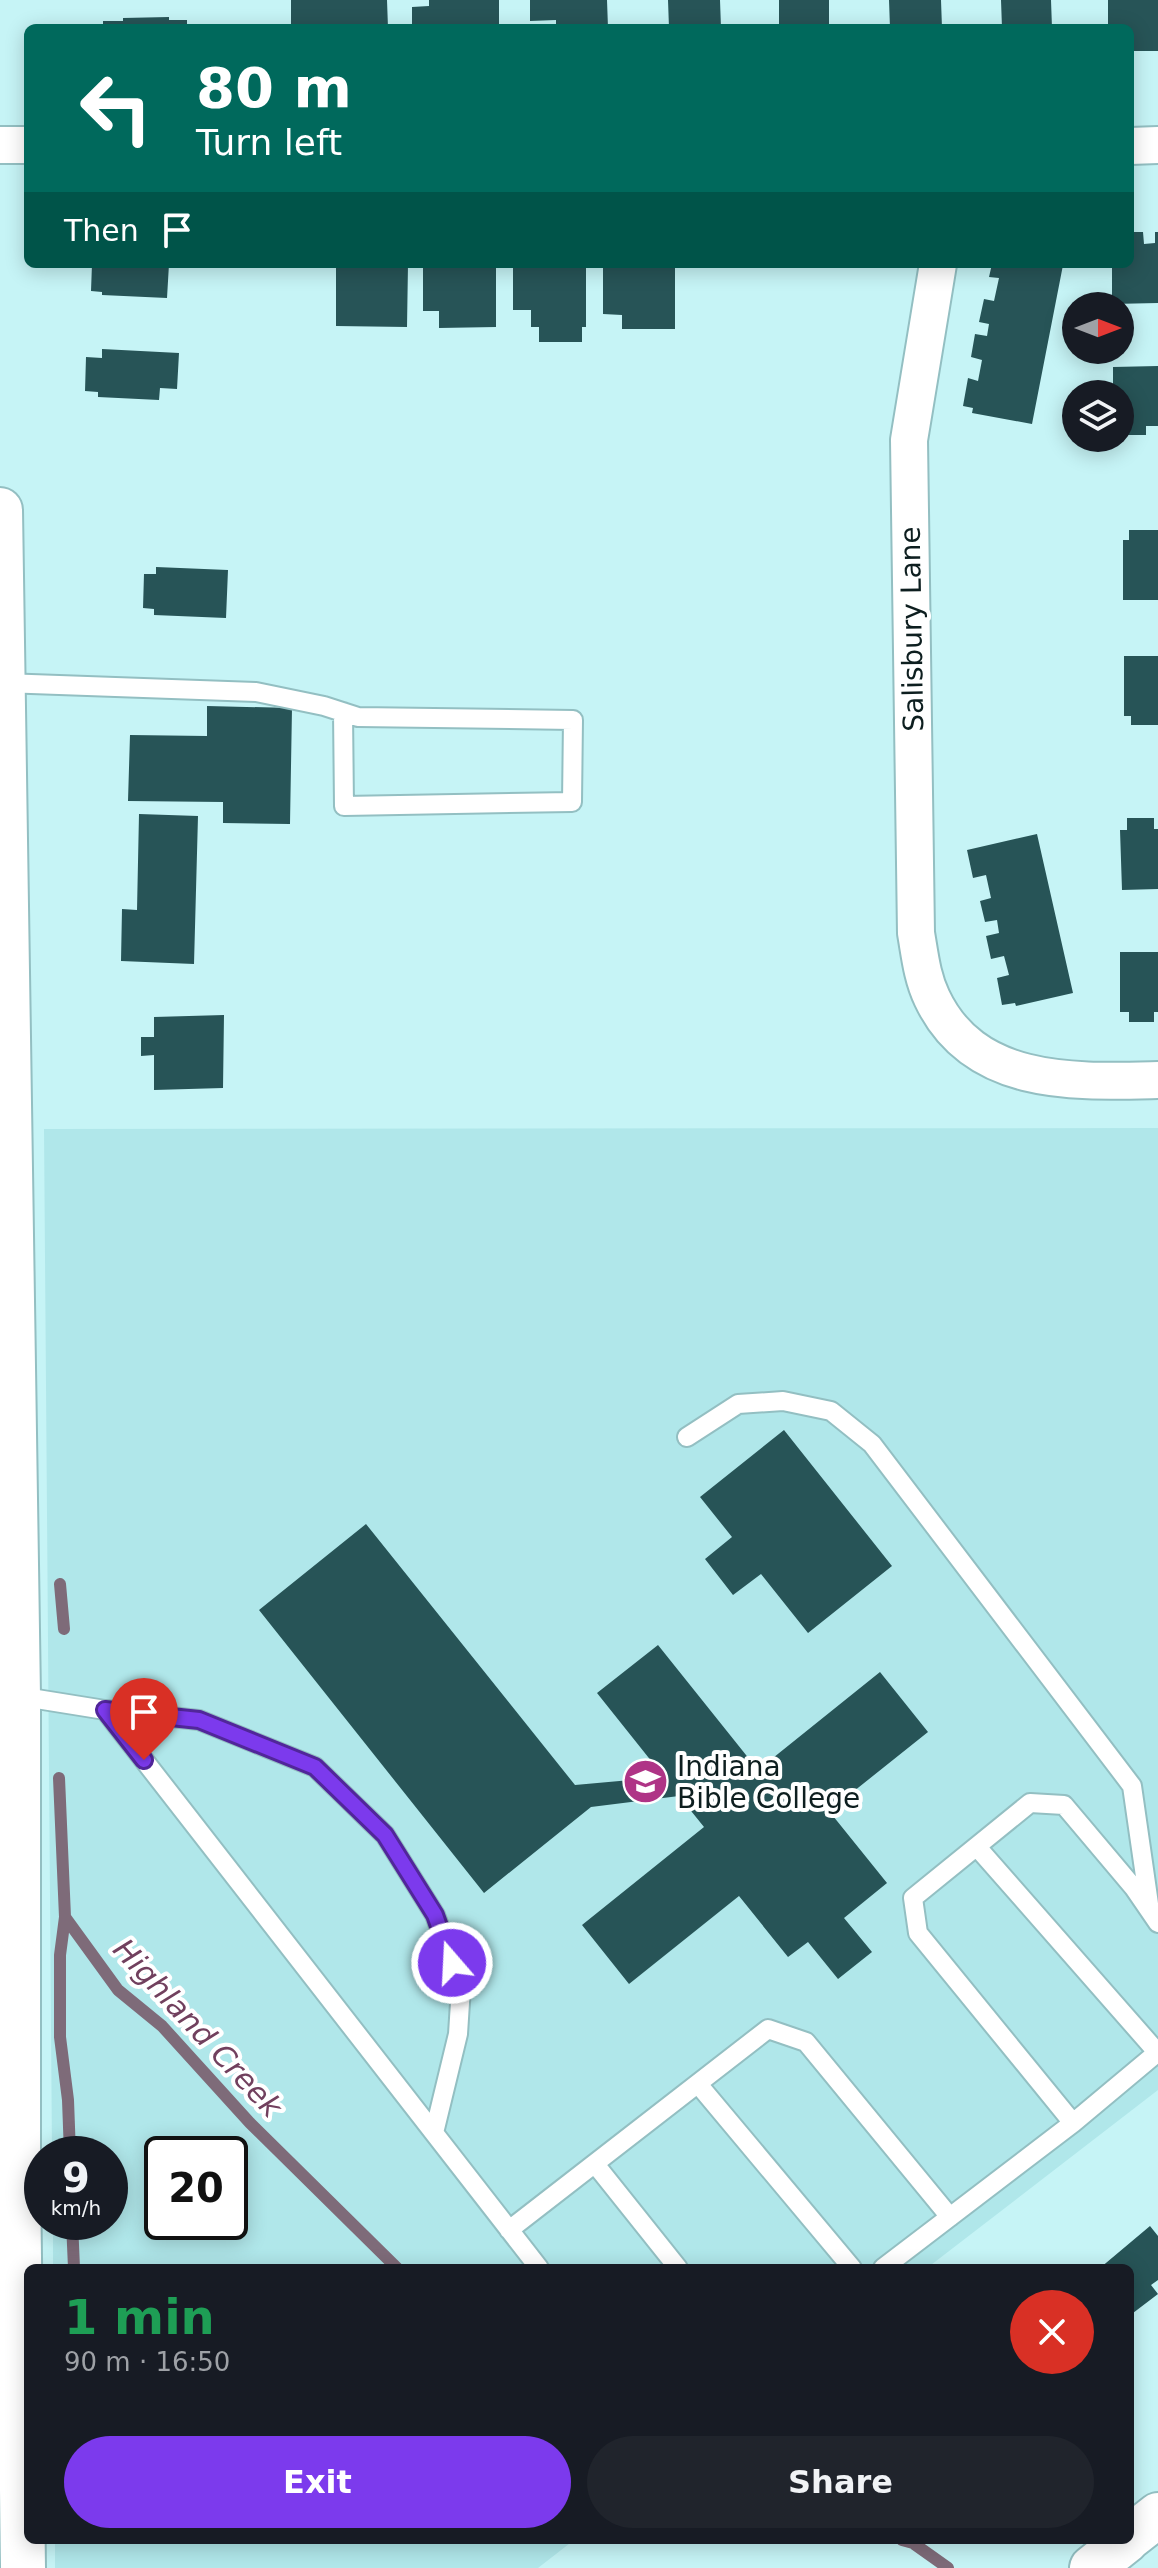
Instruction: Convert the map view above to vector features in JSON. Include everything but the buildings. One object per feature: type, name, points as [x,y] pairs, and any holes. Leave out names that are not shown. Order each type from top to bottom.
[{"type":"street","points":[[0,145],[24,145]]},
{"type":"street","points":[[1134,146],[1158,145]]},
{"type":"street","name":"Salisbury Lane","points":[[937,268],[909,424],[918,958],[930,995],[959,1035],[976,1051],[1002,1066],[1053,1079],[1158,1080]]},
{"type":"street","points":[[0,510],[18,1696],[9,2179],[23,2568]]},
{"type":"street","points":[[1134,2534],[1158,2515]]},
{"type":"street","points":[[1092,2568],[1122,2544]]},
{"type":"lane","points":[[3,683],[256,692],[343,712],[358,717],[573,720],[572,802],[344,806],[343,712]]},
{"type":"lane","points":[[687,1437],[738,1404],[783,1401],[831,1411],[872,1444],[1132,1786],[1154,1917]]},
{"type":"lane","points":[[18,1696],[105,1710],[199,1720],[315,1767],[385,1835],[435,1915],[461,1987],[458,2034],[434,2133]]},
{"type":"lane","points":[[105,1710],[536,2264]]},
{"type":"lane","points":[[1073,2123],[918,1933],[913,1898],[1030,1803],[1064,1805],[1154,1917]]},
{"type":"lane","points":[[888,2264],[1073,2123],[1158,2052],[977,1847]]},
{"type":"lane","points":[[509,2230],[768,2029],[806,2042],[950,2217]]},
{"type":"lane","points":[[698,2084],[849,2264]]},
{"type":"lane","points":[[595,2164],[675,2264]]},
{"type":"shaded area","points":[[1158,1128],[1158,2090],[932,2264],[53,2264],[53,2240],[128,2240],[128,2136],[52,2136],[44,1129]]},
{"type":"shaded area","points":[[55,2544],[569,2544],[538,2568],[55,2568]]},
{"type":"waterway","name":"Highland Creek","points":[[60,1584],[64,1629]]},
{"type":"waterway","name":"Highland Creek","points":[[59,1778],[65,1917],[118,1990],[162,2026],[250,2123],[393,2264]]},
{"type":"waterway","points":[[65,1917],[60,1955],[60,2037],[69,2136]]},
{"type":"waterway","points":[[73,2240],[74,2264]]},
{"type":"waterway","name":"Highland Creek","points":[[914,2544],[948,2568]]},
{"type":"place","name":"Indiana Bible College","points":[[646,1782]]},
{"type":"route","points":[[144,1760],[105,1710],[199,1720],[315,1767],[385,1835],[435,1915],[452,1963]]}]
